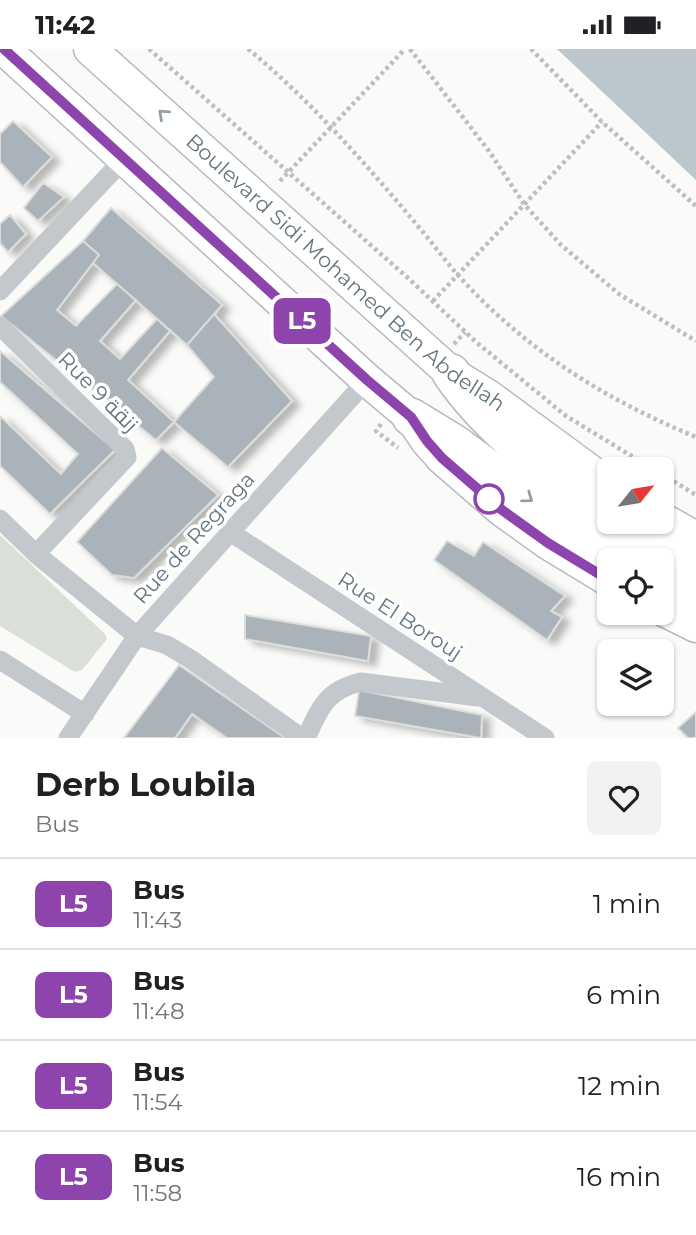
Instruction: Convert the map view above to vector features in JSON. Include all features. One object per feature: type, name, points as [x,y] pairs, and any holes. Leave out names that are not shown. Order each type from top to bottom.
[{"type":"highway","name":"Boulevard Sidi Mohamed Ben Abdellah","points":[[454,357],[465,394],[508,436],[597,505]]},
{"type":"highway","points":[[411,417],[455,444],[555,518],[603,548]]},
{"type":"highway","points":[[638,534],[696,568]]},
{"type":"highway","points":[[674,586],[696,598]]},
{"type":"main road","points":[[4,49],[411,417],[442,458],[502,510],[548,543],[597,573]]},
{"type":"main road","name":"Boulevard Sidi Mohamed Ben Abdellah","points":[[90,49],[454,357],[496,402],[597,476]]},
{"type":"main road","points":[[674,526],[696,538]]},
{"type":"main road","points":[[674,615],[696,626]]},
{"type":"street","points":[[0,291],[124,159]]},
{"type":"street","name":"Rue 9 زنقة","points":[[0,327],[125,449],[127,457],[36,554]]},
{"type":"street","name":"Rue de Regraga","points":[[68,738],[137,636],[367,380]]},
{"type":"street","points":[[0,519],[36,554],[137,636],[167,645],[192,660],[304,738],[323,703],[346,685],[361,682],[482,698]]},
{"type":"street","name":"Rue El Borouj","points":[[230,531],[545,738]]},
{"type":"street","points":[[0,660],[85,714]]},
{"type":"path","points":[[149,49],[408,278],[465,332],[566,415],[634,457]]},
{"type":"path","points":[[248,49],[331,128],[380,181],[458,275],[525,339],[587,384],[652,419],[696,437]]},
{"type":"path","points":[[280,181],[408,49],[489,151],[524,204],[561,245],[618,293],[696,341]]},
{"type":"path","points":[[531,49],[602,122],[696,206]]},
{"type":"path","points":[[433,302],[602,122]]},
{"type":"path","points":[[398,287],[408,278]]},
{"type":"path","points":[[454,357],[465,332]]},
{"type":"path","points":[[674,481],[696,495]]},
{"type":"shaded area","points":[[557,49],[696,49],[696,180]]},
{"type":"shaded area","points":[[0,535],[105,634],[107,639],[82,670],[75,672],[0,626]]},
{"type":"building","points":[[13,121],[52,157],[23,187],[0,162],[0,134]]},
{"type":"building","points":[[43,183],[64,197],[38,221],[24,208]]},
{"type":"building","points":[[111,208],[222,305],[187,345],[93,263],[99,255],[83,241]]},
{"type":"building","points":[[10,215],[26,234],[8,252],[0,243],[0,224]]},
{"type":"building","points":[[83,241],[99,255],[57,310],[76,326],[117,284],[136,300],[100,341],[120,359],[157,319],[170,331],[128,380],[174,422],[156,440],[1,316]]},
{"type":"building","points":[[214,314],[292,401],[228,467],[174,422],[214,377],[187,345]]},
{"type":"building","points":[[0,351],[115,450],[50,514],[0,466],[0,416],[61,474],[78,454],[0,382]]},
{"type":"building","points":[[162,448],[218,495],[134,578],[112,575],[77,542]]},
{"type":"building","points":[[447,541],[474,556],[483,542],[565,596],[551,611],[562,617],[547,640],[434,560]]},
{"type":"building","points":[[245,615],[371,636],[368,661],[245,639]]},
{"type":"building","points":[[179,665],[285,738],[227,738],[192,714],[175,738],[124,738]]},
{"type":"building","points":[[359,690],[482,715],[481,738],[355,716]]},
{"type":"building","points":[[696,712],[696,738],[688,738],[678,728]]},
{"type":"bus line","name":"L5","points":[[4,49],[411,417],[442,458],[471,484],[526,529],[597,573]]}]
